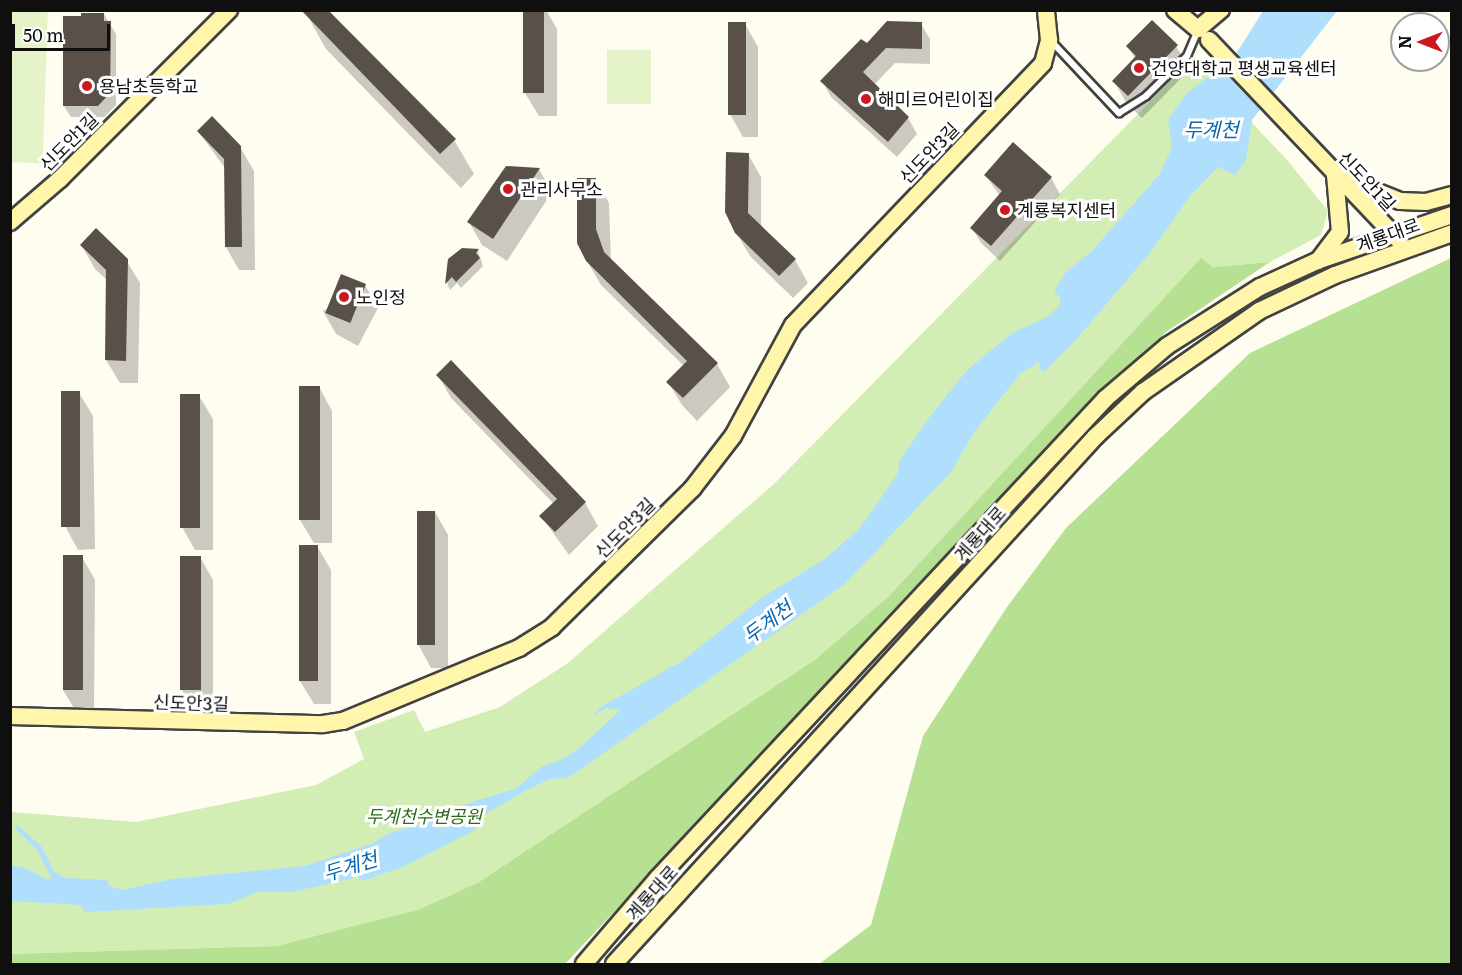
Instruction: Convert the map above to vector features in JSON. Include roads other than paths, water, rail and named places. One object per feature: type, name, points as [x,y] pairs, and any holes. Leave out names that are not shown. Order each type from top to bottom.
[{"type":"street","name":"신도안1길","points":[[10,222],[60,179],[229,10]]},
{"type":"street","name":"신도안3길","points":[[10,716],[323,724],[343,721],[519,648],[552,627],[692,489],[734,436],[793,325],[1043,63],[1050,40],[1046,10]]},
{"type":"street","points":[[1175,10],[1204,35],[1221,10]]},
{"type":"street","name":"신도안1길","points":[[1204,35],[1392,236],[1407,248]]},
{"type":"street","points":[[1317,261],[1340,232],[1335,176],[1400,201],[1426,202],[1452,195]]},
{"type":"street","name":"계룡대로","points":[[584,964],[657,879],[1106,398],[1167,346],[1260,287],[1317,261],[1452,215]]},
{"type":"street","name":"계룡대로","points":[[614,964],[1095,437],[1143,393],[1259,311],[1335,275],[1452,233]]},
{"type":"lane","points":[[1050,40],[1119,113],[1146,96],[1204,35]]},
{"type":"water","name":"두계천","points":[[1263,11],[1337,11],[1252,120],[1246,160],[1235,175],[1218,167],[1190,196],[1150,253],[1073,343],[1045,371],[1040,370],[1039,362],[1020,374],[975,431],[951,472],[845,584],[568,778],[550,779],[525,791],[479,818],[475,830],[405,866],[363,881],[358,877],[293,892],[258,892],[228,904],[85,912],[81,905],[11,901],[10,866],[23,867],[48,880],[51,877],[37,850],[14,827],[17,825],[41,846],[54,871],[65,878],[107,880],[109,886],[122,890],[173,879],[305,866],[371,844],[389,833],[425,824],[466,804],[515,789],[541,767],[563,759],[582,746],[620,710],[607,708],[592,716],[601,707],[682,661],[763,597],[826,558],[859,529],[897,475],[900,460],[928,419],[967,370],[1012,333],[1049,316],[1059,306],[1061,299],[1054,291],[1066,272],[1091,252],[1160,174],[1172,147],[1168,120],[1186,94],[1234,57]]},
{"type":"place","name":"건양대학교 평생교육센터","points":[[1139,68]]},
{"type":"place","name":"용남초등학교","points":[[87,86]]},
{"type":"place","name":"해미르어린이집","points":[[866,99]]},
{"type":"place","name":"관리사무소","points":[[508,189]]},
{"type":"place","name":"계룡복지센터","points":[[1005,210]]},
{"type":"place","name":"노인정","points":[[344,297]]},
{"type":"park label","name":"두계천수변공원","points":[[424,816]]}]
